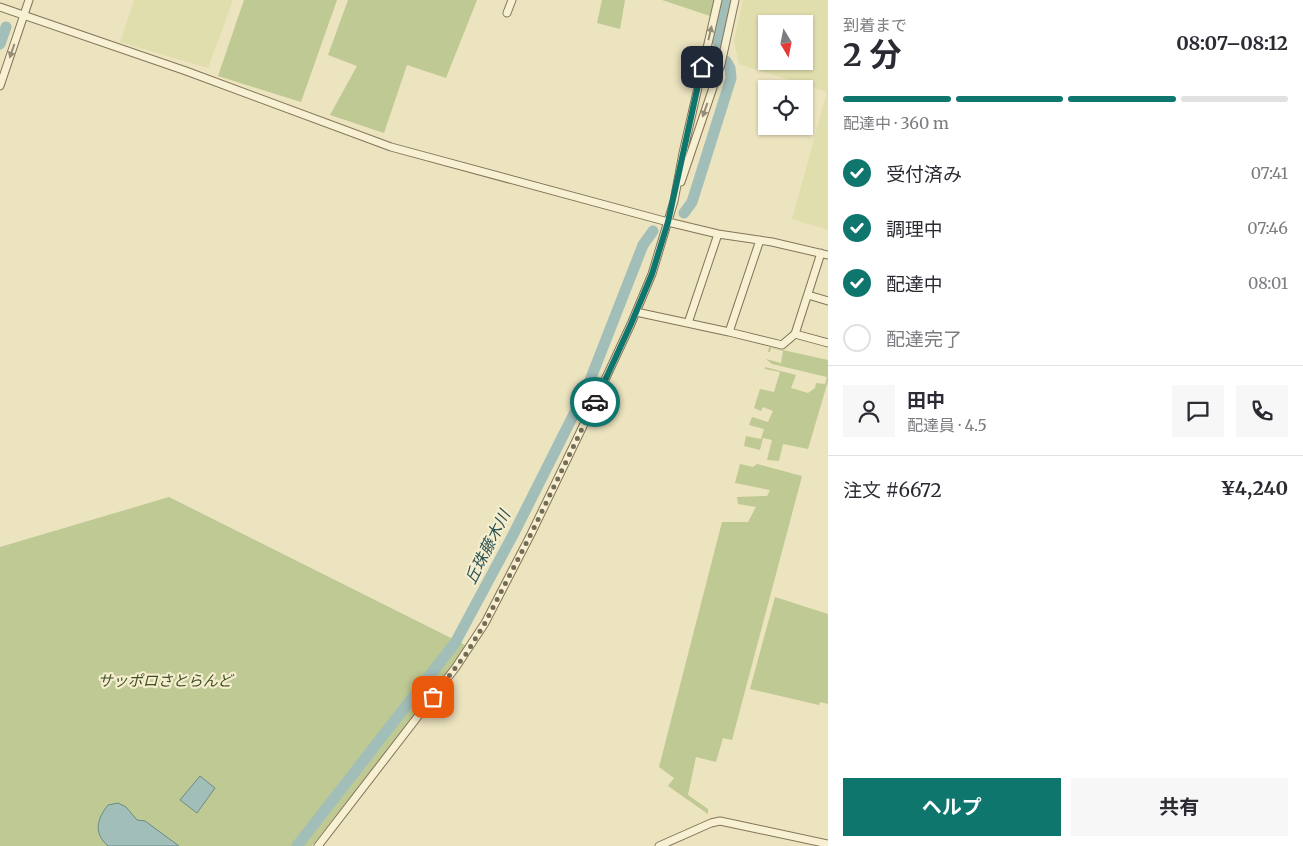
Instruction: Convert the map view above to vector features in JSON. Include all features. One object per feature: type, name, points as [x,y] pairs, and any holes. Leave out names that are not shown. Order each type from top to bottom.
[{"type":"street","points":[[2,0],[0,7],[186,71],[391,147],[668,222],[718,234],[760,240],[824,254],[795,334],[782,345],[636,312]]},
{"type":"street","points":[[0,86],[28,0]]},
{"type":"street","points":[[507,13],[512,0]]},
{"type":"street","points":[[674,200],[718,0]]},
{"type":"street","points":[[318,846],[456,667],[476,638],[531,534],[636,312],[652,274],[674,200],[721,64],[735,0]]},
{"type":"street","points":[[688,323],[718,234]]},
{"type":"street","points":[[729,332],[760,240]]},
{"type":"street","points":[[808,295],[828,301]]},
{"type":"street","points":[[795,334],[828,343]]},
{"type":"street","points":[[659,846],[711,822],[720,821],[828,844]]},
{"type":"shaded area","points":[[134,0],[233,0],[208,68],[120,42]]},
{"type":"shaded area","points":[[743,0],[828,0],[828,230],[792,219],[827,92],[813,88],[813,80],[789,80],[739,64],[734,41]]},
{"type":"green space","points":[[244,0],[337,0],[301,102],[218,76]]},
{"type":"green space","points":[[348,0],[477,0],[446,78],[407,65],[384,133],[330,115],[357,66],[328,55]]},
{"type":"green space","points":[[602,0],[625,0],[620,29],[597,23]]},
{"type":"green space","points":[[662,0],[715,0],[710,16]]},
{"type":"green space","points":[[769,347],[828,360],[828,381],[808,449],[783,444],[779,461],[767,460],[772,440],[763,438],[760,450],[744,446],[746,436],[761,439],[764,429],[749,425],[752,417],[768,422],[773,411],[763,407],[761,411],[754,408],[760,389],[774,392],[780,372],[765,369],[765,367],[796,375],[791,388],[808,393],[815,388],[816,383],[825,384],[827,377],[772,364],[766,359],[781,363],[783,351],[771,348],[770,352],[768,352]]},
{"type":"green space","points":[[740,464],[753,467],[757,464],[802,476],[732,740],[723,738],[716,762],[696,757],[688,795],[708,809],[708,814],[668,786],[674,778],[659,767],[722,522],[748,522],[756,507],[738,504],[737,497],[767,496],[770,490],[735,483]]},
{"type":"green space","name":"サッポロさとらんど","points":[[169,497],[465,645],[465,649],[447,675],[312,846],[0,846],[0,547]]},
{"type":"green space","points":[[775,597],[828,614],[828,704],[820,702],[819,705],[750,689]]},
{"type":"water","points":[[200,776],[215,788],[197,813],[180,800]]},
{"type":"water","points":[[118,803],[126,807],[137,820],[145,821],[179,846],[108,846],[100,836],[99,821],[108,805]]},
{"type":"waterway","name":"丘珠藤木川","points":[[720,49],[718,41],[727,0]]},
{"type":"waterway","points":[[0,44],[6,27]]},
{"type":"waterway","name":"丘珠藤木川","points":[[684,213],[692,202],[731,78],[730,68],[726,61]]},
{"type":"waterway","name":"丘珠藤木川","points":[[297,846],[455,643],[514,533],[587,388],[643,245],[653,231]]},
{"type":"way so far","points":[[433,697],[466,654],[485,623],[531,534],[595,402]]},
{"type":"route","points":[[595,402],[652,274],[674,200],[702,67]]}]
